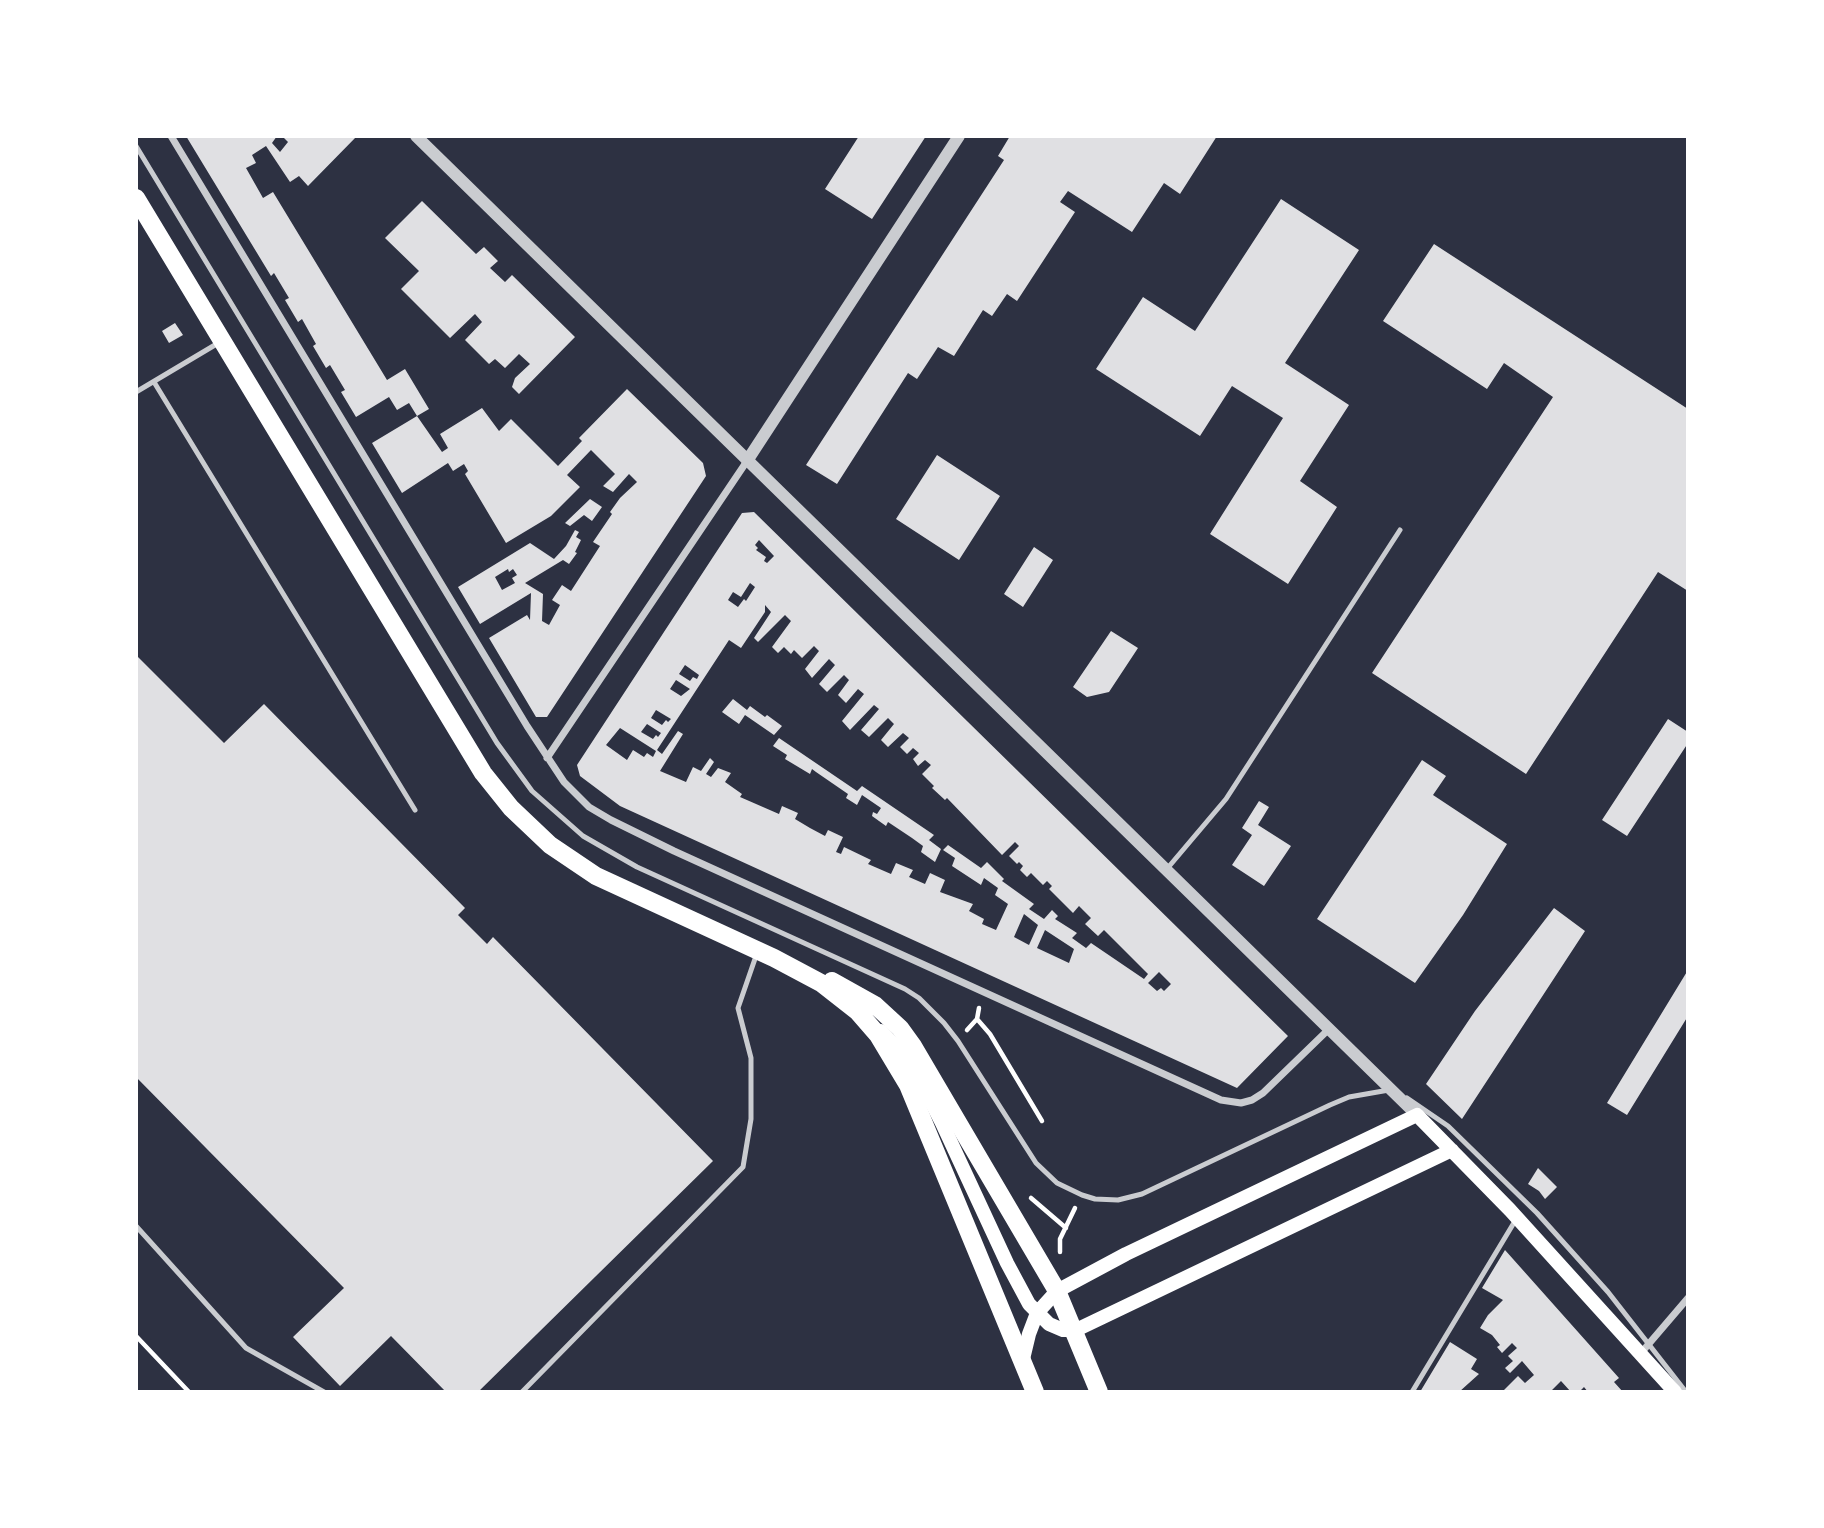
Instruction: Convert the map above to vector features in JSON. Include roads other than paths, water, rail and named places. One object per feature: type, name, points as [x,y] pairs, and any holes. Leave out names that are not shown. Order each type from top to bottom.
[{"type":"main road","points":[[136,198],[483,773],[511,808],[550,845],[596,876],[851,990],[875,1005],[900,1028],[940,1088],[1057,1291],[1099,1391]]},
{"type":"main road","points":[[766,954],[821,983],[843,998],[876,1026],[909,1063],[943,1123],[1017,1284],[1037,1313],[1049,1324],[1063,1330],[1076,1331],[1452,1150]]},
{"type":"main road","points":[[843,998],[878,1035],[908,1085],[1035,1391]]},
{"type":"main road","points":[[1023,1359],[1037,1313],[1057,1291],[1126,1254],[1417,1115],[1645,1348],[1675,1391]]},
{"type":"street","points":[[171,136],[547,758],[571,792],[589,807],[611,820],[1221,1100],[1241,1102],[1263,1093],[1329,1029]]},
{"type":"street","points":[[416,136],[1417,1115]]},
{"type":"street","points":[[547,758],[747,461],[959,136]]},
{"type":"street","points":[[1645,1348],[1688,1298]]},
{"type":"lane","points":[[136,146],[497,743],[532,791],[583,836],[636,867],[905,989],[919,998],[958,1041],[1036,1163],[1057,1183],[1082,1195],[1118,1200],[1142,1195],[1339,1101],[1366,1093],[1390,1090],[1436,1117],[1505,1181],[1584,1264],[1645,1348],[1686,1391]]},
{"type":"lane","points":[[136,392],[223,340]]},
{"type":"lane","points":[[154,382],[415,810]]},
{"type":"lane","points":[[1166,870],[1226,799],[1399,530]]},
{"type":"lane","points":[[522,1391],[743,1167],[751,1119],[751,1058],[738,1008],[766,954]]},
{"type":"lane","points":[[1412,1391],[1517,1218]]},
{"type":"lane","points":[[136,1226],[246,1348],[324,1391]]}]
